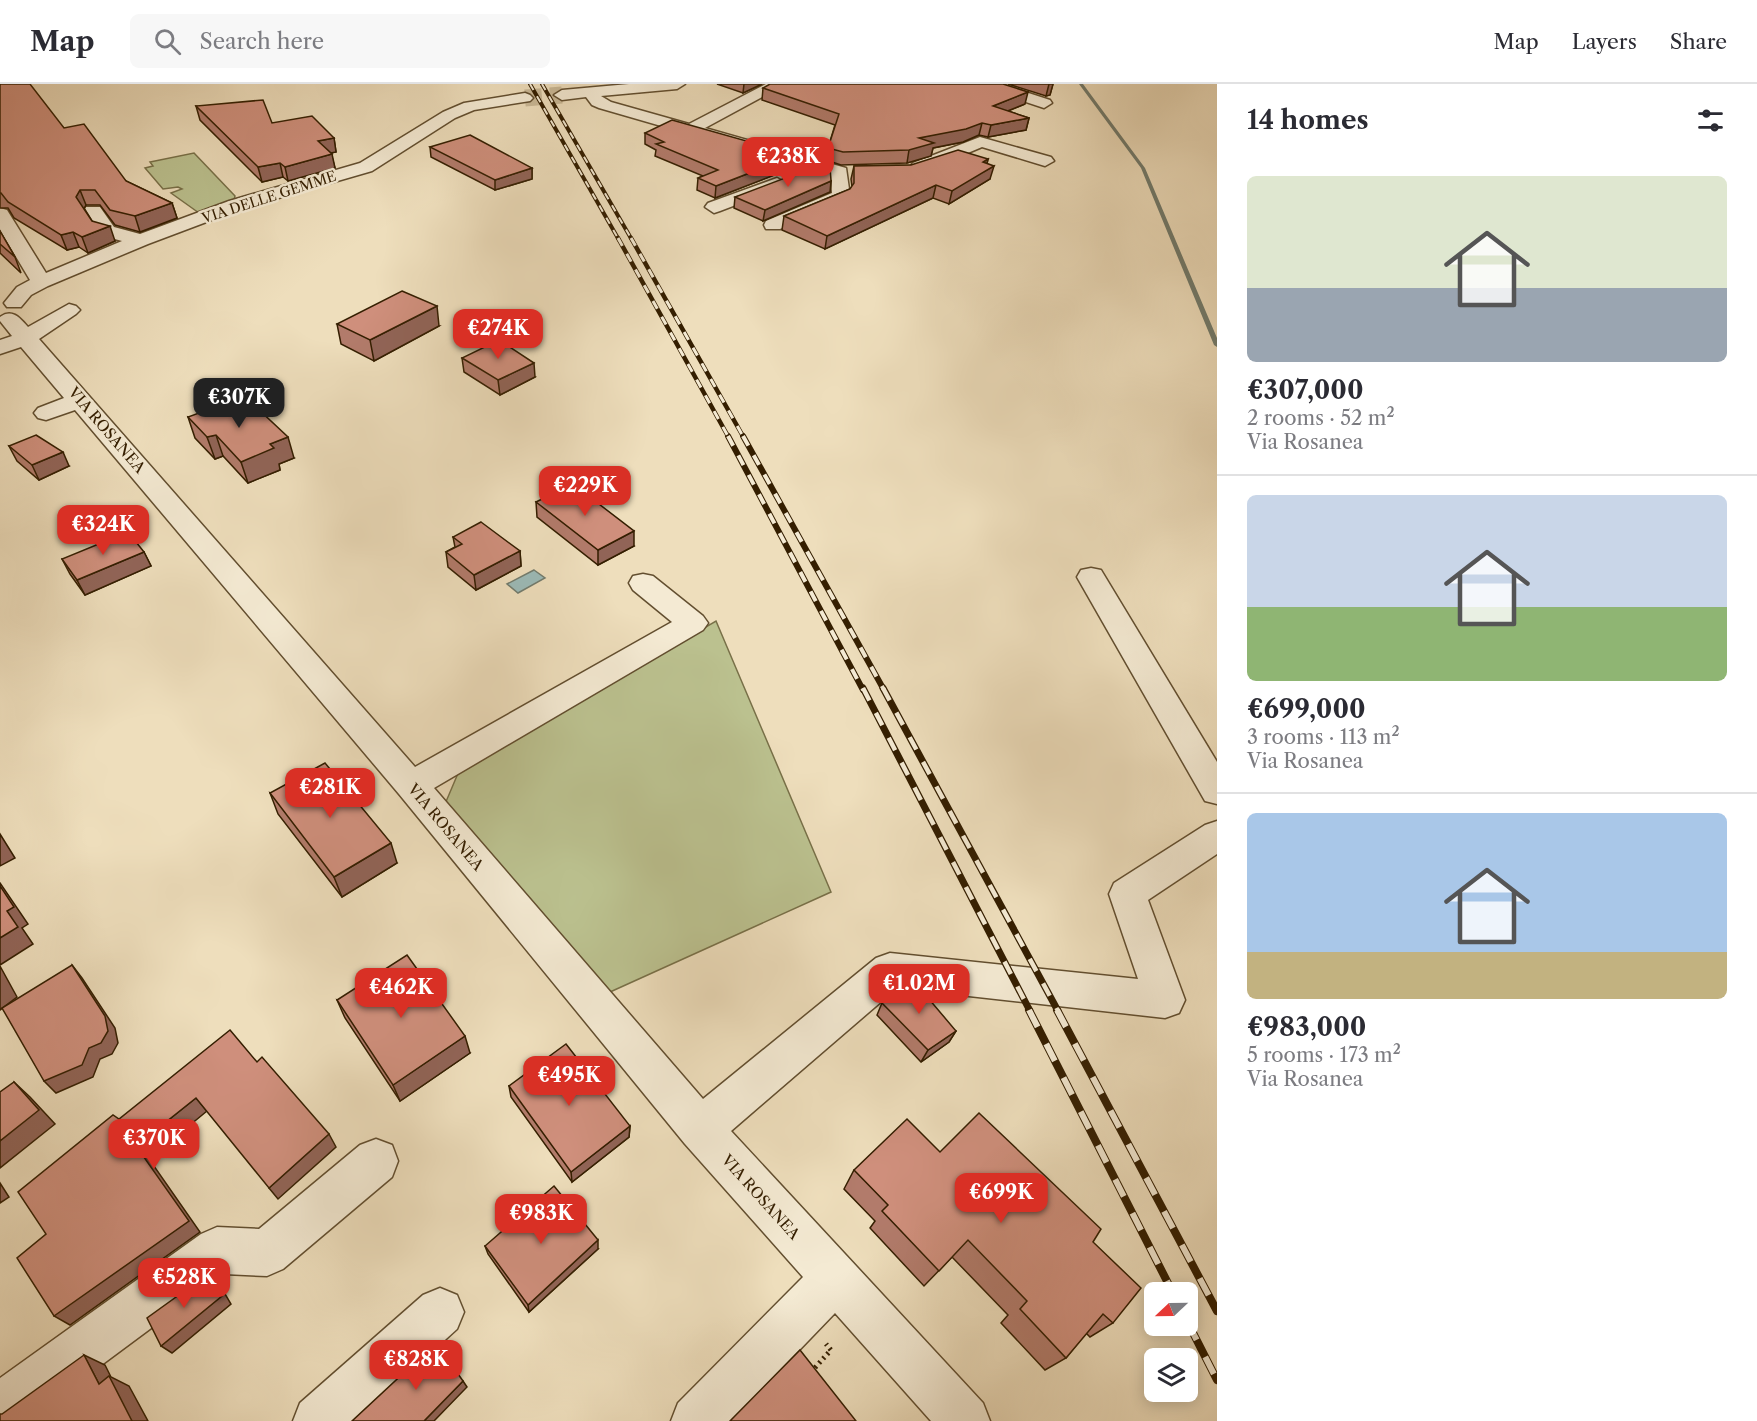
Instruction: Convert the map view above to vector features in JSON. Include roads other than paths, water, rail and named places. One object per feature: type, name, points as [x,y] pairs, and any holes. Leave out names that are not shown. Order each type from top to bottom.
[{"type":"street","points":[[562,95],[677,84]]},
{"type":"street","points":[[692,129],[778,84]]},
{"type":"street","points":[[986,84],[1044,103]]},
{"type":"street","points":[[591,93],[598,102],[605,105],[840,172],[860,171]]},
{"type":"street","name":"VIA DELLE GEMME","points":[[8,322],[24,291],[41,282],[141,240],[235,205],[366,166],[430,124],[470,106],[525,98]]},
{"type":"street","points":[[899,170],[908,170],[937,162],[980,142],[990,143],[1045,162]]},
{"type":"street","points":[[714,207],[822,165]]},
{"type":"street","points":[[774,225],[841,196],[840,172]]},
{"type":"street","points":[[93,211],[107,231],[141,240]]},
{"type":"street","points":[[0,214],[41,282]]},
{"type":"street","points":[[8,322],[69,310]]},
{"type":"street","name":"VIA ROSANEA","points":[[8,322],[80,399],[411,785],[700,1129],[965,1421]]},
{"type":"street","points":[[46,412],[80,399]]},
{"type":"street","points":[[1091,577],[1217,791]]},
{"type":"street","points":[[411,785],[693,623],[643,583]]},
{"type":"street","points":[[700,1129],[890,970],[1165,1000],[1127,894],[1217,835]]},
{"type":"street","points":[[0,1409],[217,1250],[267,1253],[376,1161]]},
{"type":"street","points":[[696,1421],[835,1280]]},
{"type":"street","name":"VIA ROSANEA","points":[[835,1280],[866,1329],[938,1421]]},
{"type":"street","points":[[318,1421],[440,1312]]},
{"type":"water","points":[[534,570],[545,578],[518,593],[507,584]]},
{"type":"waterway","points":[[1081,84],[1143,168],[1217,345]]},
{"type":"tunnel","points":[[525,98],[562,95]]},
{"type":"railway","points":[[530,84],[619,240]]},
{"type":"railway","points":[[542,84],[632,240]]},
{"type":"railway","points":[[618,238],[729,438]]},
{"type":"railway","points":[[631,238],[744,438]]},
{"type":"railway","points":[[728,436],[863,690]]},
{"type":"railway","points":[[743,436],[884,690]]},
{"type":"railway","points":[[863,688],[1030,1011]]},
{"type":"railway","points":[[883,688],[1058,1011]]},
{"type":"railway","points":[[1029,1010],[1167,1282]]},
{"type":"railway","points":[[1057,1010],[1217,1311]]},
{"type":"railway","points":[[1195,1336],[1217,1380]]}]
